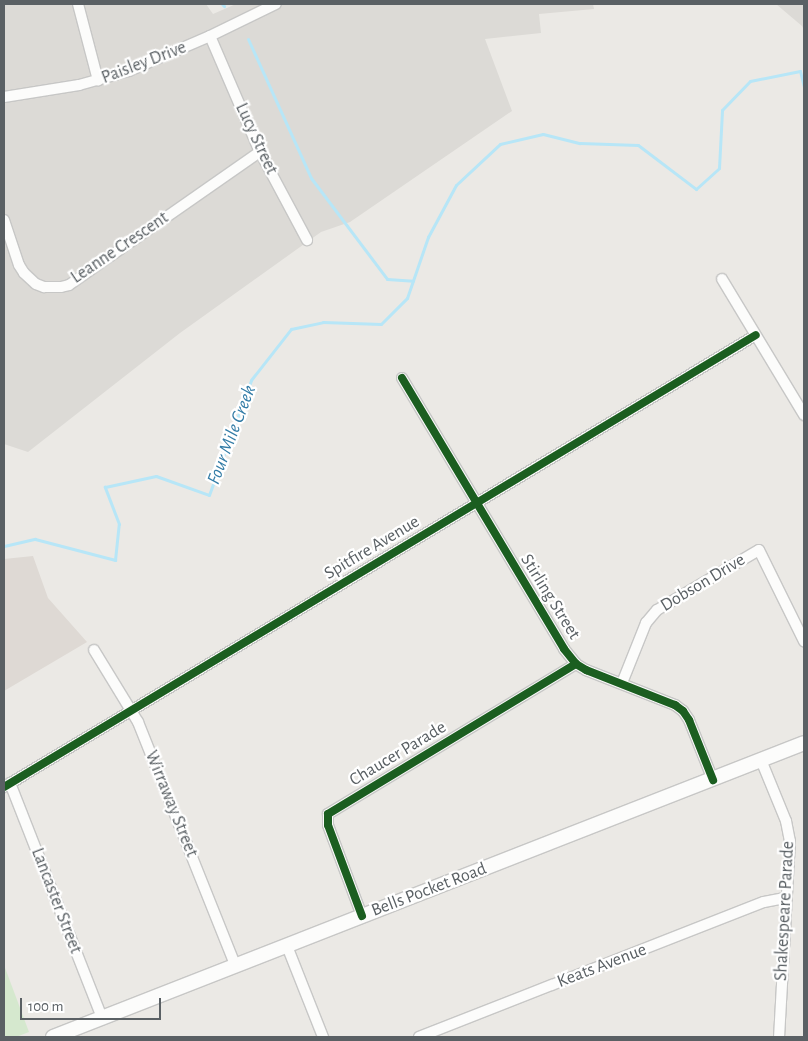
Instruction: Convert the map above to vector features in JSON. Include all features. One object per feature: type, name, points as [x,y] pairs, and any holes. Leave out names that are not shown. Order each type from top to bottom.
[{"type":"main road","name":"Bells Pocket Road","points":[[53,1037],[804,743]]},
{"type":"street","points":[[78,4],[98,80]]},
{"type":"street","name":"Paisley Drive","points":[[4,97],[98,80],[129,71],[210,36],[276,4]]},
{"type":"street","name":"Lucy Street","points":[[210,36],[260,152],[307,240]]},
{"type":"street","name":"Leanne Crescent","points":[[4,220],[19,265],[24,273],[36,284],[44,287],[69,285],[260,152]]},
{"type":"street","points":[[722,278],[804,414]]},
{"type":"street","name":"Spitfire Avenue","points":[[7,785],[756,335]]},
{"type":"street","name":"Stirling Street","points":[[402,378],[564,649],[576,664],[675,705],[683,711],[690,720],[713,780]]},
{"type":"street","name":"Dobson Drive","points":[[622,683],[646,623],[657,610],[759,550],[804,641]]},
{"type":"street","name":"Wirraway Street","points":[[94,650],[132,710],[235,966]]},
{"type":"street","name":"Chaucer Parade","points":[[362,916],[328,825],[328,814],[576,664]]},
{"type":"street","name":"Shakespeare Parade","points":[[762,760],[786,820],[790,841],[785,898],[779,1037]]},
{"type":"street","name":"Lancaster Street","points":[[7,785],[102,1018]]},
{"type":"street","name":"Keats Avenue","points":[[419,1037],[764,902],[785,898]]},
{"type":"street","points":[[287,946],[323,1037]]},
{"type":"shaded area","points":[[4,4],[206,4],[213,14],[236,4],[593,4],[594,9],[539,14],[541,33],[485,39],[512,111],[350,222],[321,232],[180,333],[28,452],[4,444]]},
{"type":"shaded area","points":[[776,4],[804,4],[804,30],[802,26]]},
{"type":"shaded area","points":[[33,556],[48,598],[87,642],[4,691],[4,559]]},
{"type":"green space","points":[[4,965],[29,1032],[16,1037],[4,1037]]},
{"type":"waterway","points":[[248,39],[311,178],[387,279],[413,281]]},
{"type":"waterway","name":"Four Mile Creek","points":[[4,546],[35,539],[115,560],[119,524],[105,487],[156,476],[209,495],[251,380],[291,329],[323,322],[381,324],[407,298],[428,237],[456,185],[500,144],[543,134],[580,143],[638,145],[696,189],[719,168],[722,110],[750,81],[800,71],[804,87]]},
{"type":"cycle path","points":[[4,787],[756,335]]},
{"type":"cycle path","points":[[402,378],[564,649],[576,664],[586,670],[675,705],[683,711],[689,720],[713,780]]},
{"type":"cycle path","points":[[362,916],[328,825],[328,814],[576,664]]}]
